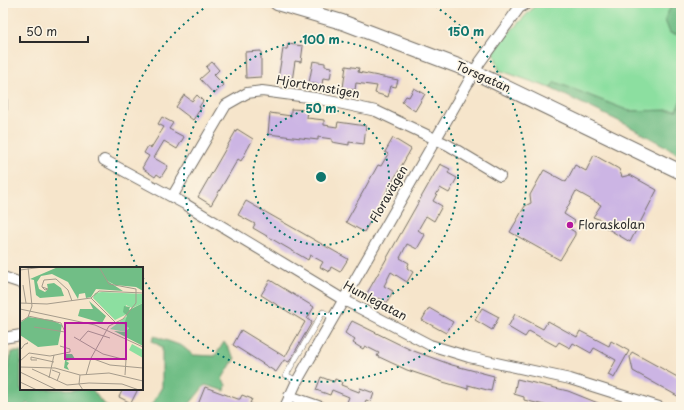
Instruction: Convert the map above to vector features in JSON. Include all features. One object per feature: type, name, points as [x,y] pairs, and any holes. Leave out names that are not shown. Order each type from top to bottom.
[{"type":"main road","name":"Torsgatan","points":[[277,3],[342,22],[474,72],[681,172]]},
{"type":"street","name":"Floravägen","points":[[285,407],[297,381],[474,72],[492,43],[519,8],[528,3]]},
{"type":"street","name":"Hjortronstigen","points":[[172,197],[226,105],[247,93],[262,91],[315,98],[376,111],[435,139],[500,176]]},
{"type":"street","name":"Humlegatan","points":[[104,160],[172,197],[344,300],[430,345],[470,357],[570,379],[659,407]]},
{"type":"street","points":[[3,277],[20,283]]},
{"type":"street","points":[[3,338],[20,335]]},
{"type":"street","points":[[289,396],[321,407]]},
{"type":"lane","points":[[3,64],[5,78],[5,108],[3,111]]},
{"type":"green space","points":[[538,3],[672,3],[665,20],[670,33],[681,35],[681,99],[677,110],[629,111],[555,82],[550,88],[499,70],[493,49]]},
{"type":"green space","points":[[672,3],[681,3],[681,35],[670,33],[665,20]]},
{"type":"green space","points":[[555,82],[629,111],[677,110],[681,99],[681,155],[627,125],[550,88]]},
{"type":"green space","points":[[154,336],[182,346],[193,355],[215,356],[224,342],[235,358],[222,379],[226,385],[225,391],[205,385],[187,407],[150,407],[162,387],[162,347],[152,341]]},
{"type":"green space","points":[[12,352],[20,352],[20,390],[93,390],[100,400],[108,407],[31,407],[27,403],[24,407],[3,407],[3,386]]},
{"type":"building","points":[[288,44],[303,46],[301,62],[295,61],[292,81],[278,79],[283,49],[287,49]]},
{"type":"building","points":[[261,51],[261,77],[246,78],[245,52]]},
{"type":"building","points":[[313,61],[325,63],[325,66],[332,67],[330,79],[323,78],[322,85],[309,83]]},
{"type":"building","points":[[212,62],[219,70],[214,75],[224,85],[214,94],[200,79],[209,71],[206,67]]},
{"type":"building","points":[[346,66],[359,68],[358,72],[398,80],[396,87],[391,86],[388,97],[375,93],[377,86],[356,83],[355,90],[343,88]]},
{"type":"building","points":[[414,88],[425,94],[415,111],[402,102],[406,96],[409,97]]},
{"type":"building","points":[[184,95],[192,101],[197,95],[203,101],[199,107],[201,108],[193,120],[176,107]]},
{"type":"building","points":[[291,109],[308,110],[307,118],[324,120],[324,125],[337,127],[338,122],[366,126],[364,144],[349,142],[349,145],[332,142],[332,139],[318,137],[318,140],[268,134],[270,113],[291,116]]},
{"type":"building","points":[[162,117],[173,123],[169,129],[184,137],[177,149],[164,141],[154,158],[168,166],[161,177],[157,174],[155,177],[142,168],[149,156],[144,153],[148,146],[151,148],[164,127],[158,124]]},
{"type":"building","points":[[237,129],[253,139],[241,161],[238,159],[211,205],[198,197]]},
{"type":"building","points":[[393,138],[411,149],[364,232],[346,222],[378,165],[381,166],[388,154],[385,152]]},
{"type":"building","points":[[594,155],[619,169],[622,177],[630,175],[657,190],[630,242],[603,226],[601,220],[593,217],[601,205],[576,191],[564,214],[575,221],[570,229],[575,232],[575,235],[560,260],[510,232],[525,206],[531,203],[530,195],[544,170],[566,182],[575,165],[586,171]]},
{"type":"building","points":[[440,164],[450,169],[448,173],[457,178],[449,193],[440,188],[433,201],[442,206],[434,221],[426,216],[418,230],[425,235],[417,249],[407,244],[400,258],[409,263],[407,268],[413,272],[407,282],[391,272],[384,286],[393,291],[387,303],[379,298],[377,302],[366,295]]},
{"type":"building","points":[[246,201],[348,259],[340,272],[331,267],[329,272],[320,267],[323,262],[310,255],[308,260],[253,228],[255,224],[238,215]]},
{"type":"building","points":[[270,280],[314,307],[307,319],[312,322],[289,362],[284,360],[276,372],[233,345],[241,330],[285,357],[305,322],[261,295]]},
{"type":"building","points":[[429,308],[453,322],[446,333],[422,320]]},
{"type":"building","points":[[482,308],[499,317],[492,330],[475,320]]},
{"type":"building","points":[[515,314],[543,329],[548,321],[577,337],[580,331],[609,346],[611,341],[629,351],[614,378],[608,375],[616,360],[594,348],[591,353],[573,343],[570,348],[559,342],[556,346],[529,331],[525,337],[508,327]]},
{"type":"building","points":[[352,321],[411,350],[452,365],[494,376],[491,391],[468,385],[468,389],[443,382],[407,370],[377,356],[379,353],[365,346],[363,349],[353,343],[355,340],[345,333]]},
{"type":"building","points":[[632,352],[681,379],[681,398],[633,371],[630,357]]},
{"type":"building","points":[[321,377],[334,382],[335,379],[342,382],[341,385],[359,392],[360,388],[374,393],[371,402],[366,400],[363,407],[361,407],[347,402],[349,397],[332,390],[330,395],[316,390]]},
{"type":"building","points":[[517,379],[568,391],[608,407],[552,407],[524,400],[524,397],[514,394]]},
{"type":"building","points":[[205,387],[238,399],[240,399],[242,395],[252,399],[250,403],[258,407],[197,407]]},
{"type":"building","points":[[122,390],[138,390],[131,403],[119,397]]},
{"type":"place","name":"Floraskolan","points":[[570,225]]}]
